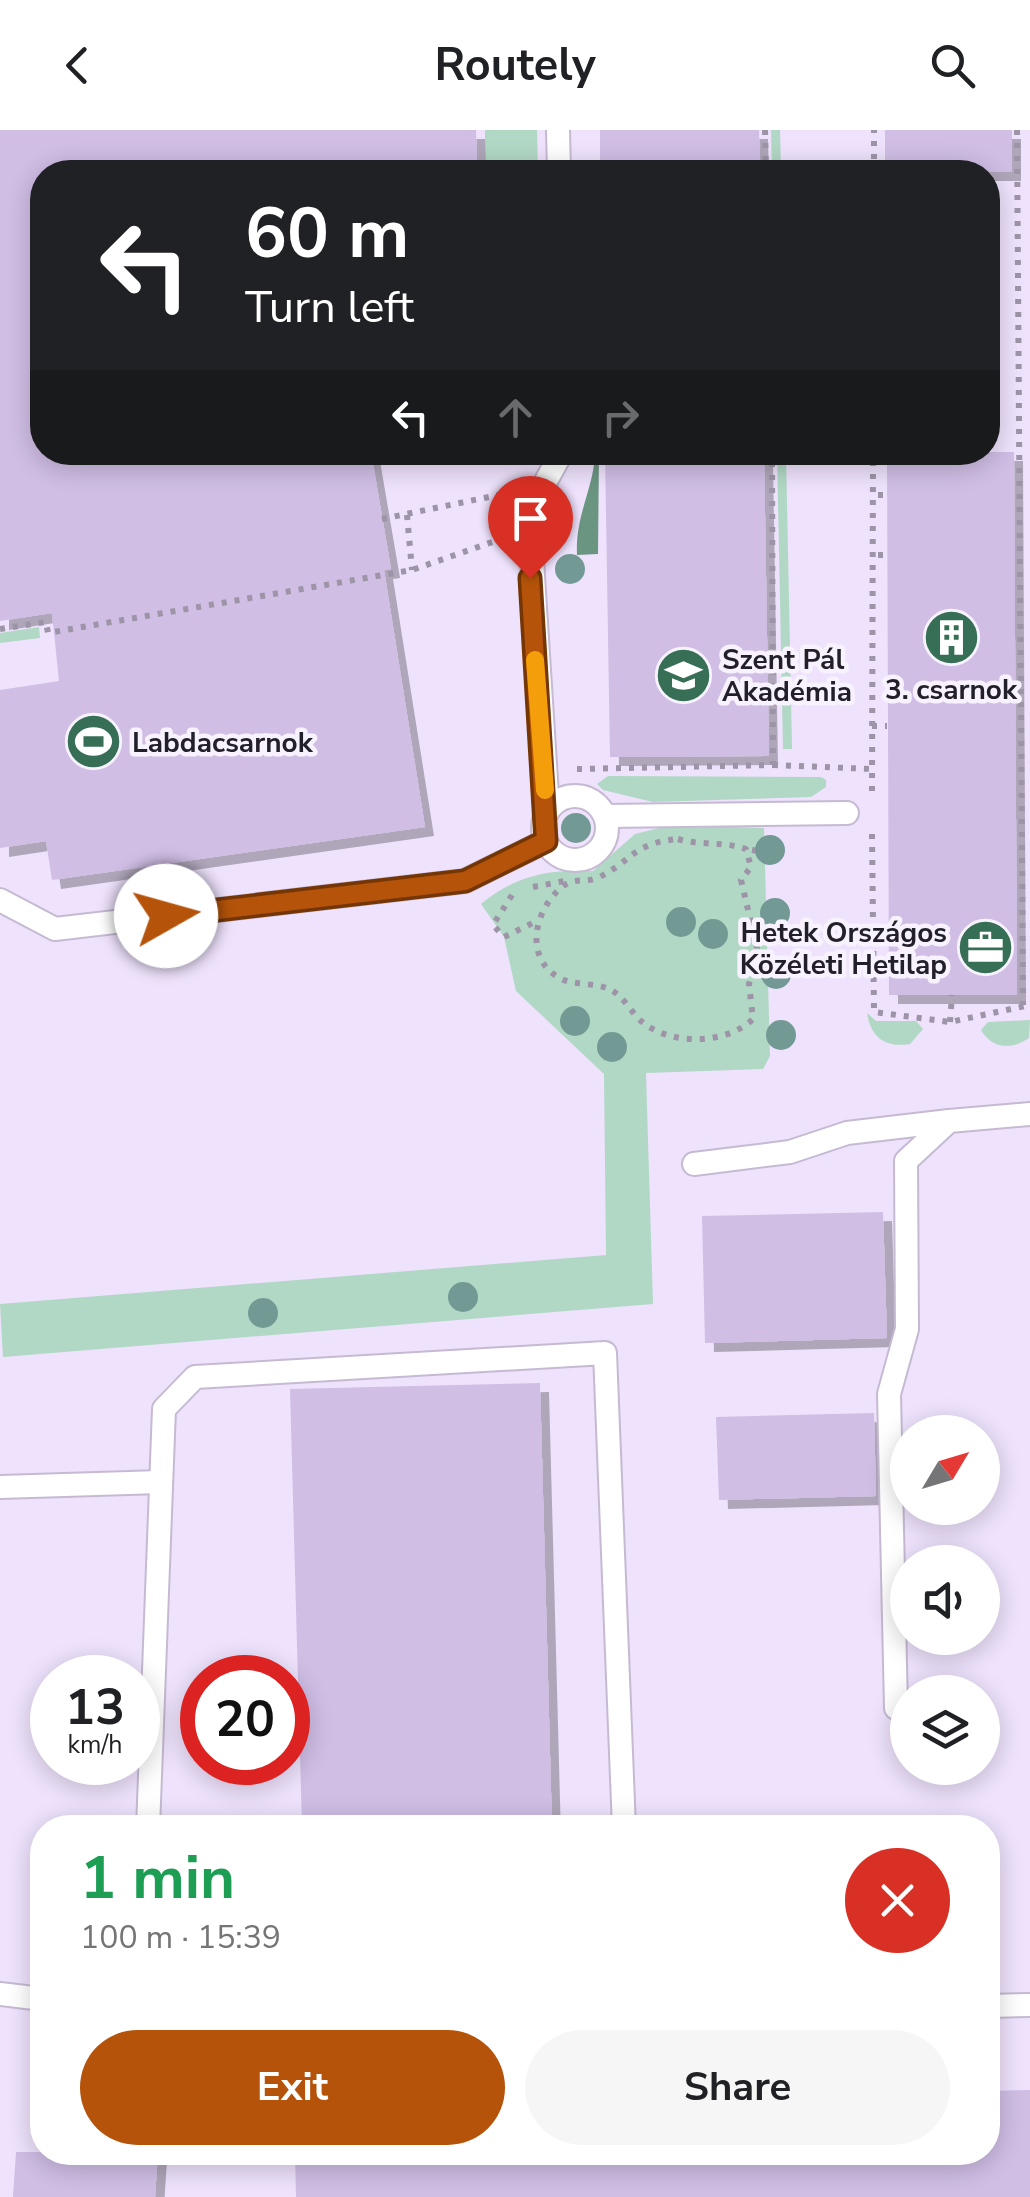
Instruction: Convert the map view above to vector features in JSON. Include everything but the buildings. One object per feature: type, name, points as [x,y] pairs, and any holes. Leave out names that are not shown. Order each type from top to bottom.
[{"type":"lane","points":[[558,130],[559,160]]},
{"type":"lane","points":[[555,465],[530,529],[542,769],[548,812],[546,841],[551,850],[571,860],[592,855],[606,838],[606,816]]},
{"type":"lane","points":[[548,812],[562,799],[582,796],[606,816],[847,813]]},
{"type":"lane","points":[[0,900],[54,930],[465,881],[546,841]]},
{"type":"lane","points":[[694,1164],[790,1152],[847,1133],[1030,1114]]},
{"type":"lane","points":[[895,1675],[888,1394],[908,1329],[906,1162],[949,1121]]},
{"type":"lane","points":[[148,1815],[164,1409],[195,1377],[604,1353],[623,1815]]},
{"type":"lane","points":[[0,1487],[161,1482]]},
{"type":"lane","points":[[0,1994],[30,1998]]},
{"type":"lane","points":[[1000,2005],[1030,2004]]},
{"type":"path","points":[[765,130],[766,160]]},
{"type":"path","points":[[874,130],[874,160]]},
{"type":"path","points":[[872,825],[874,1012],[950,1022],[1026,1005],[1016,130]]},
{"type":"path","points":[[772,465],[773,765]]},
{"type":"path","points":[[872,806],[873,465]]},
{"type":"path","points":[[382,520],[546,481]]},
{"type":"path","points":[[873,485],[883,495],[873,505]]},
{"type":"path","points":[[406,515],[412,570]]},
{"type":"path","points":[[0,629],[46,622],[48,633],[412,570],[530,529]]},
{"type":"path","points":[[872,566],[882,555],[873,544]]},
{"type":"path","points":[[872,726],[888,726]]},
{"type":"path","points":[[689,757],[689,766]]},
{"type":"path","points":[[542,769],[773,765],[872,769]]},
{"type":"path","points":[[539,920],[504,937],[493,925],[512,895],[530,887],[602,876],[637,848],[658,841],[678,839],[704,846],[726,842],[746,850],[777,854]]},
{"type":"path","points":[[576,879],[560,888],[539,920],[534,944],[541,966],[562,981],[589,982],[614,991],[642,1022],[664,1036],[718,1040],[740,1032],[752,1019],[749,984],[758,948],[742,880],[751,867],[746,850]]},
{"type":"path","points":[[950,1022],[952,995]]},
{"type":"shaded area","points":[[485,130],[537,130],[538,160],[485,160]]},
{"type":"shaded area","points":[[771,130],[780,130],[781,160],[772,160]]},
{"type":"shaded area","points":[[593,465],[599,465],[598,554],[577,555],[579,527]]},
{"type":"shaded area","points":[[777,465],[786,465],[792,749],[783,749]]},
{"type":"shaded area","points":[[39,627],[40,638],[0,643],[0,633]]},
{"type":"shaded area","points":[[608,776],[821,777],[826,780],[826,787],[811,797],[653,802],[603,790],[597,784]]},
{"type":"shaded area","points":[[671,825],[764,828],[770,1056],[763,1069],[646,1073],[653,1304],[3,1357],[0,1304],[606,1255],[604,1074],[516,991],[504,937],[481,904],[520,880],[562,871],[593,871],[635,834]]},
{"type":"shaded area","points":[[867,1013],[876,1021],[916,1021],[923,1029],[910,1044],[887,1043],[872,1029]]},
{"type":"shaded area","points":[[1030,1020],[1029,1038],[1015,1044],[996,1044],[981,1030],[988,1022]]},
{"type":"slow traffic","points":[[535,660],[545,790]]},
{"type":"place","name":"3. csarnok","points":[[951,638]]},
{"type":"place","name":"Szent Pál Akadémia","points":[[683,675]]},
{"type":"place","name":"Labdacsarnok","points":[[93,742]]},
{"type":"place","name":"Hetek Országos Közéleti Hetilap","points":[[986,948]]},
{"type":"route","points":[[166,916],[465,881],[546,841],[543,832],[548,812],[530,578]]}]
